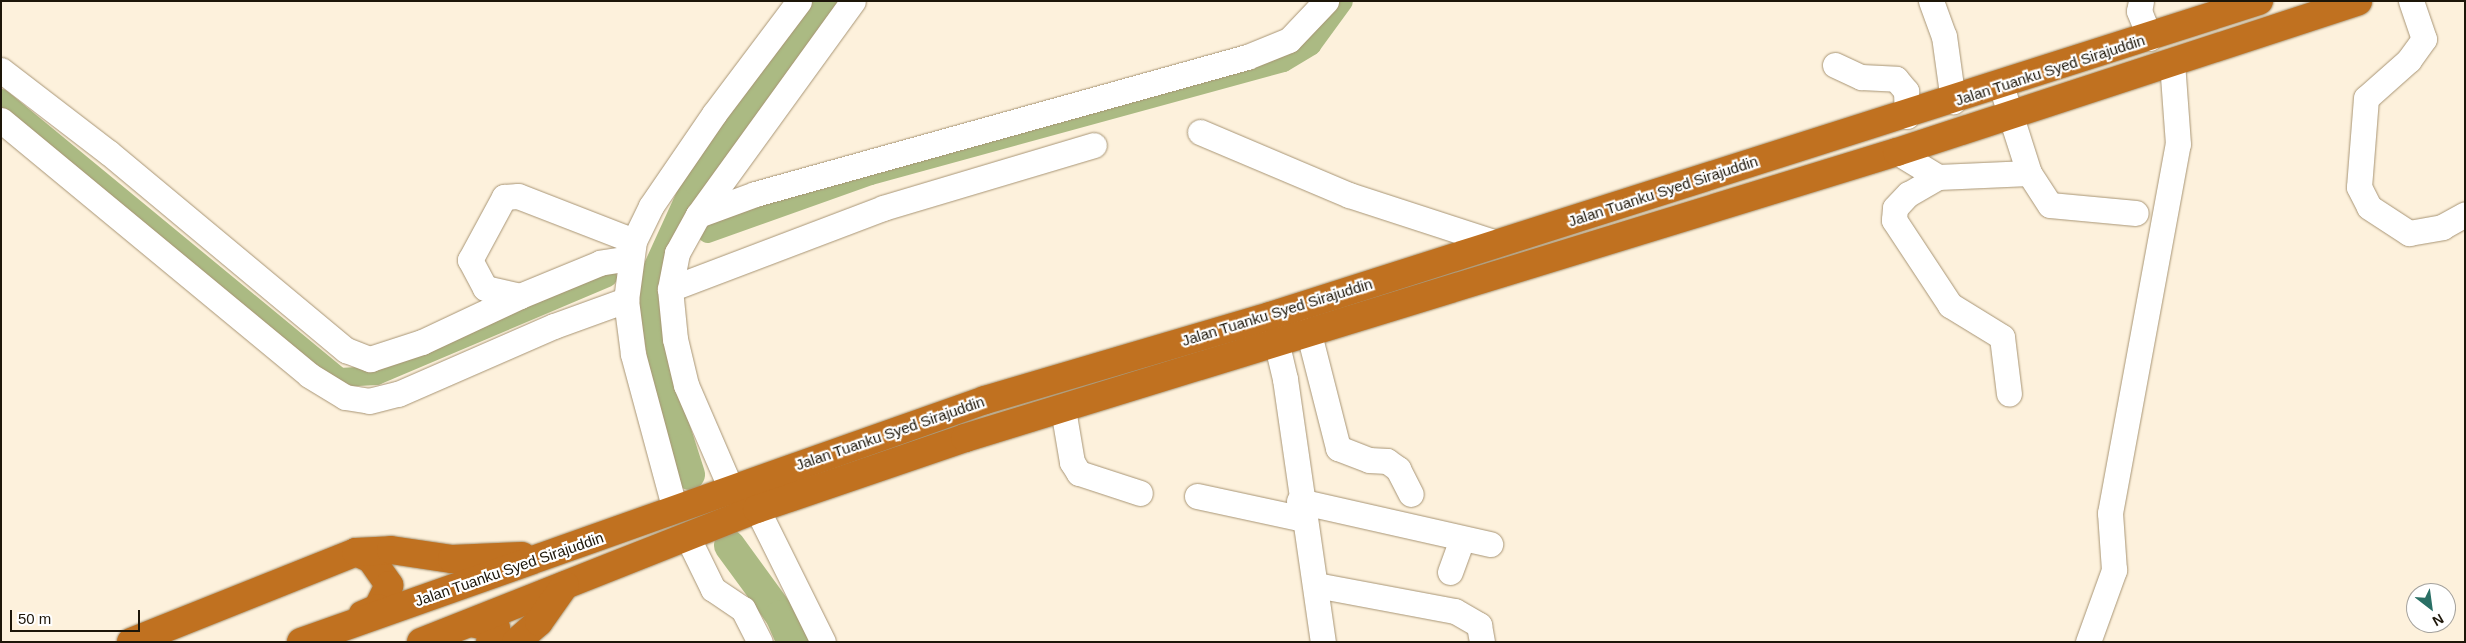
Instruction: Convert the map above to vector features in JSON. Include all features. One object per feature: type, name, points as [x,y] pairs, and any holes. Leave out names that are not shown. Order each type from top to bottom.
[{"type":"highway","name":"Jalan Tuanku Syed Sirajuddin","points":[[421,642],[757,509],[1063,409],[1497,243],[1907,116],[2259,1]]},
{"type":"highway","name":"Jalan Tuanku Syed Sirajuddin","points":[[313,637],[553,554],[984,400],[1273,328],[1308,330],[1897,152],[2358,1]]},
{"type":"highway","points":[[131,642],[356,552],[391,550],[452,559],[553,554]]},
{"type":"highway","points":[[313,637],[378,608],[389,585],[371,559],[356,552]]},
{"type":"highway","points":[[516,642],[539,622],[565,585]]},
{"type":"highway","points":[[471,623],[496,628],[490,642]]},
{"type":"street","points":[[675,510],[633,354],[626,300],[632,249],[651,206],[714,114],[799,1]]},
{"type":"street","points":[[731,489],[686,385],[670,289],[677,253],[698,215],[853,1]]},
{"type":"street","points":[[698,215],[756,194],[1247,56],[1289,40],[1326,1]]},
{"type":"street","points":[[1931,1],[1944,36],[1953,100]]},
{"type":"street","points":[[2411,1],[2424,38],[2410,60],[2366,98],[2359,187],[2369,207],[2409,233],[2442,227],[2465,214]]},
{"type":"street","points":[[2137,4],[2150,38]]},
{"type":"street","points":[[2088,642],[2114,570],[2110,514],[2178,144],[2172,63]]},
{"type":"street","points":[[1835,65],[1861,77],[1896,79],[1906,91],[1907,116]]},
{"type":"street","points":[[1,70],[346,350],[370,359],[422,342],[520,296],[632,249]]},
{"type":"street","points":[[2001,85],[2029,173],[2050,205],[2136,213]]},
{"type":"street","points":[[1,120],[310,375],[344,397],[369,400],[398,394],[554,326],[626,300]]},
{"type":"street","points":[[1200,132],[1350,195],[1497,243]]},
{"type":"street","points":[[670,289],[883,208],[1094,146]]},
{"type":"street","points":[[1897,152],[1938,177]]},
{"type":"street","points":[[2009,394],[2002,337],[1950,305],[1894,220],[1895,208],[1908,194],[1938,177],[2029,173]]},
{"type":"street","points":[[520,296],[485,288],[470,260],[504,197],[518,196],[632,249]]},
{"type":"street","points":[[1273,328],[1301,510],[1316,586],[1323,642]]},
{"type":"street","points":[[1308,330],[1338,448],[1369,460],[1387,461],[1398,469],[1411,494]]},
{"type":"street","points":[[1063,409],[1072,462],[1079,473],[1140,493]]},
{"type":"street","points":[[1197,496],[1301,510],[1368,513],[1462,539],[1490,544]]},
{"type":"street","points":[[757,509],[823,642]]},
{"type":"street","points":[[686,536],[713,589],[743,609],[760,642]]},
{"type":"street","points":[[1450,572],[1462,539]]},
{"type":"street","points":[[1316,586],[1455,612],[1479,625],[1482,642]]},
{"type":"waterway","points":[[689,474],[672,421],[651,284],[698,181],[831,1]]},
{"type":"waterway","points":[[707,233],[870,175],[1283,62],[1311,45],[1343,1]]},
{"type":"waterway","points":[[1,98],[339,377],[376,375],[607,277]]},
{"type":"waterway","points":[[729,545],[780,615],[792,642]]}]
